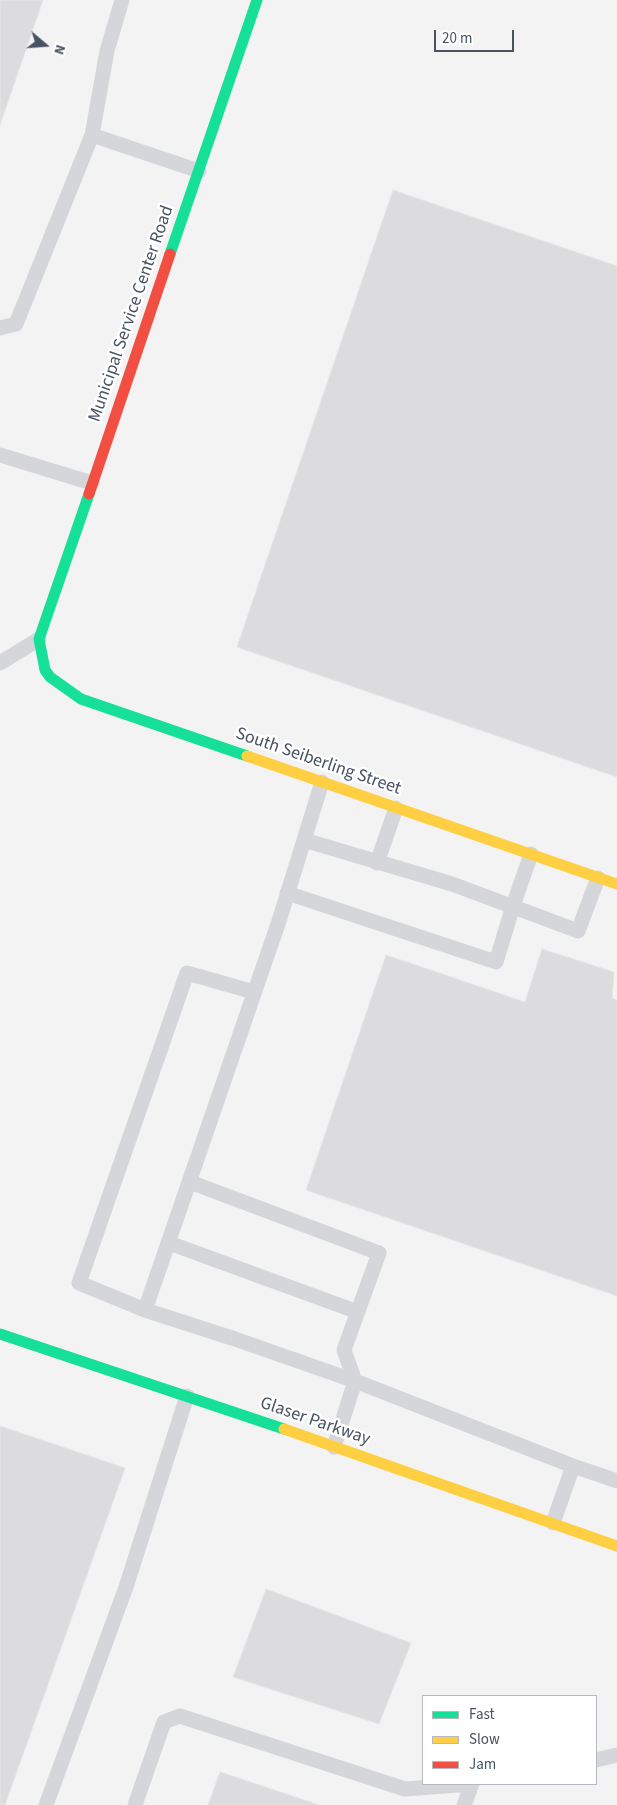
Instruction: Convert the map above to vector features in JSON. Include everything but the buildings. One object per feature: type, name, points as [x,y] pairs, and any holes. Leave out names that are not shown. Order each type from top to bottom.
[{"type":"street","name":"Municipal Service Center Road","points":[[39,639],[257,0]]},
{"type":"street","name":"South Seiberling Street","points":[[39,639],[45,670],[50,677],[71,694],[617,884]]},
{"type":"street","name":"Glaser Parkway","points":[[0,1334],[187,1396],[617,1546]]},
{"type":"lane","points":[[0,328],[16,324],[92,135],[107,51],[122,0]]},
{"type":"lane","points":[[92,135],[199,172]]},
{"type":"lane","points":[[0,455],[92,483]]},
{"type":"lane","points":[[0,663],[39,639]]},
{"type":"lane","points":[[145,1310],[279,921],[322,782]]},
{"type":"lane","points":[[377,863],[396,808]]},
{"type":"lane","points":[[304,840],[452,884],[578,931],[598,878]]},
{"type":"lane","points":[[287,893],[496,962],[531,854]]},
{"type":"lane","points":[[254,992],[187,972],[79,1284],[145,1310],[355,1381],[573,1466],[617,1481]]},
{"type":"lane","points":[[190,1182],[380,1253],[344,1350],[355,1381],[334,1447]]},
{"type":"lane","points":[[169,1243],[358,1312]]},
{"type":"lane","points":[[46,1805],[126,1587],[187,1396]]},
{"type":"lane","points":[[552,1523],[573,1466]]},
{"type":"lane","points":[[135,1805],[164,1722],[180,1716],[405,1789],[458,1785]]},
{"type":"lane","points":[[597,1760],[617,1755]]},
{"type":"lane","points":[[464,1805],[471,1785]]},
{"type":"traffic: fast","points":[[170,254],[257,0]]},
{"type":"traffic: fast","points":[[89,494],[39,639],[45,670],[50,677],[81,699],[247,756]]},
{"type":"traffic: fast","points":[[0,1334],[284,1429]]},
{"type":"traffic: slow","points":[[247,756],[617,884]]},
{"type":"traffic: slow","points":[[284,1429],[617,1546]]},
{"type":"traffic: jam","points":[[89,494],[170,254]]}]
